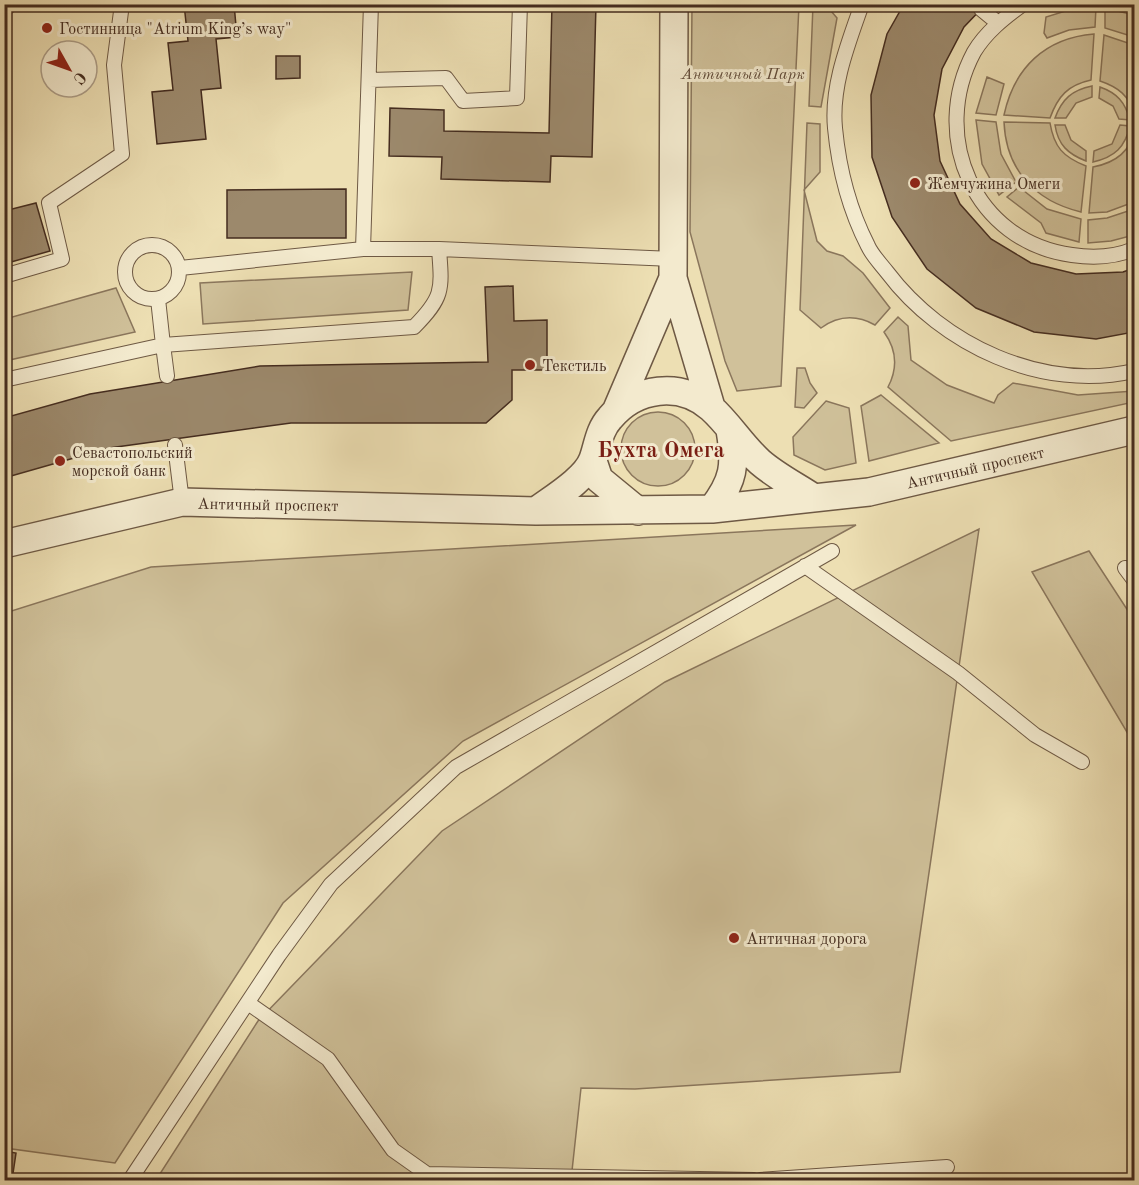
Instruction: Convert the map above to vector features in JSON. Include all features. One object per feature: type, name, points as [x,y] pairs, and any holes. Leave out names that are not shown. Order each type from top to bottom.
[{"type":"street","points":[[674,4],[673,269],[711,407],[760,463],[814,498]]},
{"type":"street","points":[[616,411],[673,269]]},
{"type":"street","points":[[536,511],[573,483],[592,461],[596,443],[608,420],[635,396],[657,391],[684,392],[711,407]]},
{"type":"street","name":"Античный проспект","points":[[4,544],[182,502],[536,511],[712,509],[879,489],[1134,429]]},
{"type":"street","points":[[712,509],[725,492],[731,475],[734,457],[729,430]]},
{"type":"street","points":[[592,461],[599,479],[638,511]]},
{"type":"lane","points":[[4,276],[62,259],[49,203],[122,154],[114,65],[122,4]]},
{"type":"lane","points":[[363,249],[371,4]]},
{"type":"lane","points":[[369,80],[446,78],[463,101],[517,98],[520,4]]},
{"type":"lane","points":[[862,4],[841,62],[835,126],[844,189],[869,248],[907,299],[966,345],[1037,371],[1112,377],[1134,372]]},
{"type":"lane","points":[[1023,4],[998,23],[975,51],[961,84],[955,119],[959,154],[972,188],[994,217],[1022,238],[1055,253],[1090,257],[1126,253],[1134,249]]},
{"type":"lane","points":[[981,9],[998,23]]},
{"type":"lane","points":[[159,245],[171,252],[180,268],[176,286],[168,295],[158,299],[140,297],[127,284],[125,274],[130,256],[146,246],[159,245]]},
{"type":"lane","points":[[180,268],[363,249],[439,249],[673,269]]},
{"type":"lane","points":[[4,380],[163,345],[414,327],[433,308],[442,287],[439,249]]},
{"type":"lane","points":[[158,299],[167,376]]},
{"type":"lane","points":[[175,445],[182,502]]},
{"type":"lane","points":[[130,1180],[279,954],[331,884],[456,767],[832,551]]},
{"type":"lane","points":[[805,566],[958,673],[1035,735],[1082,762]]},
{"type":"lane","points":[[1125,568],[1134,580]]},
{"type":"lane","points":[[248,1003],[328,1059],[393,1150],[427,1174],[754,1180]]},
{"type":"lane","points":[[760,1180],[947,1167]]},
{"type":"green space","name":"Античный Парк","points":[[692,5],[799,5],[781,386],[737,391],[725,361],[690,232]]},
{"type":"green space","points":[[813,5],[826,5],[837,18],[821,107],[809,106]]},
{"type":"green space","points":[[1096,7],[1095,27],[1069,30],[1047,38],[1044,33],[1046,17],[1072,9]]},
{"type":"green space","points":[[1105,8],[1134,15],[1134,37],[1105,28]]},
{"type":"green space","points":[[1094,34],[1091,80],[1070,88],[1060,98],[1050,118],[1004,115],[1015,83],[1034,58],[1061,42]]},
{"type":"green space","points":[[1104,35],[1134,45],[1134,115],[1130,103],[1122,93],[1100,81]]},
{"type":"green space","points":[[987,77],[1004,84],[996,115],[976,113]]},
{"type":"green space","points":[[1092,86],[1092,97],[1076,103],[1066,118],[1055,118],[1069,96]]},
{"type":"green space","points":[[1100,87],[1120,99],[1130,120],[1119,119],[1113,106],[1099,98]]},
{"type":"green space","points":[[976,120],[996,122],[1001,154],[1016,182],[999,195],[982,164]]},
{"type":"green space","points":[[1004,122],[1050,123],[1054,139],[1061,150],[1071,159],[1086,166],[1081,212],[1050,200],[1026,181],[1010,155]]},
{"type":"green space","points":[[807,123],[820,124],[820,172],[805,189]]},
{"type":"green space","points":[[1055,125],[1065,125],[1071,140],[1086,151],[1086,161],[1065,148]]},
{"type":"green space","points":[[1120,125],[1130,126],[1122,145],[1113,154],[1093,162],[1094,151],[1112,144]]},
{"type":"green space","points":[[1134,131],[1134,202],[1107,212],[1089,213],[1093,167],[1108,163],[1120,156],[1129,145]]},
{"type":"green space","points":[[1019,187],[1047,209],[1081,219],[1079,242],[1046,233],[1041,223],[1007,197]]},
{"type":"green space","points":[[804,192],[817,241],[827,251],[843,256],[863,273],[890,308],[875,325],[862,319],[848,318],[834,321],[821,328],[800,310]]},
{"type":"green space","points":[[1134,209],[1134,235],[1111,241],[1088,243],[1088,220],[1107,218]]},
{"type":"green space","points":[[412,272],[408,310],[203,324],[200,283]]},
{"type":"green space","points":[[116,288],[135,332],[5,361],[5,319]]},
{"type":"green space","points":[[898,317],[908,326],[911,360],[947,385],[994,403],[998,395],[1013,383],[1078,395],[1134,391],[1134,402],[951,441],[888,387],[895,359],[892,346],[884,332]]},
{"type":"green space","points":[[797,368],[805,368],[810,383],[817,393],[804,408],[795,407]]},
{"type":"green space","points":[[881,395],[939,443],[869,461],[861,406]]},
{"type":"green space","points":[[826,401],[849,408],[856,463],[825,470],[794,455],[793,437]]},
{"type":"green space","points":[[658,412],[679,418],[689,428],[695,449],[689,470],[679,480],[658,486],[637,480],[627,470],[621,449],[627,428],[637,418]]},
{"type":"green space","points":[[856,525],[463,741],[283,903],[115,1163],[5,1148],[5,613],[151,567]]},
{"type":"green space","points":[[979,529],[900,1072],[635,1089],[581,1088],[571,1180],[156,1180],[258,1021],[442,831],[665,682]]},
{"type":"green space","points":[[1089,551],[1134,620],[1134,744],[1032,572]]},
{"type":"building","points":[[4,4],[23,4],[4,19]]},
{"type":"building","points":[[184,4],[234,4],[237,37],[216,39],[221,88],[201,90],[206,139],[157,144],[152,92],[173,90],[168,43],[188,41]]},
{"type":"building","points":[[552,4],[596,4],[592,157],[551,156],[550,182],[441,179],[442,157],[389,156],[390,108],[444,110],[444,131],[549,133]]},
{"type":"building","name":"Жемчужина Омеги","points":[[904,4],[986,4],[964,27],[942,69],[934,115],[940,161],[960,204],[991,239],[1031,263],[1076,274],[1123,272],[1134,268],[1134,332],[1096,339],[1034,332],[976,308],[927,269],[892,217],[872,157],[871,95],[887,34]]},
{"type":"building","points":[[276,56],[300,56],[300,78],[276,79]]},
{"type":"building","points":[[346,189],[346,238],[227,238],[227,190]]},
{"type":"building","points":[[36,203],[50,251],[4,264],[4,211]]},
{"type":"building","points":[[513,286],[514,321],[547,320],[547,370],[512,370],[512,400],[486,423],[291,423],[109,448],[4,478],[4,418],[90,394],[260,366],[488,362],[485,287]]},
{"type":"building","points":[[4,1151],[16,1153],[12,1180],[4,1180]]},
{"type":"place","name":"Гостинница \"Atrium King’s way\"","points":[[47,28]]},
{"type":"place","name":"Жемчужина Омеги","points":[[915,183]]},
{"type":"place","name":"Текстиль","points":[[530,365]]},
{"type":"place","name":"Севастопольский морской банк","points":[[60,461]]},
{"type":"place","name":"Античная дорога","points":[[734,938]]},
{"type":"district","name":"Бухта Омега","points":[[661,449]]}]
